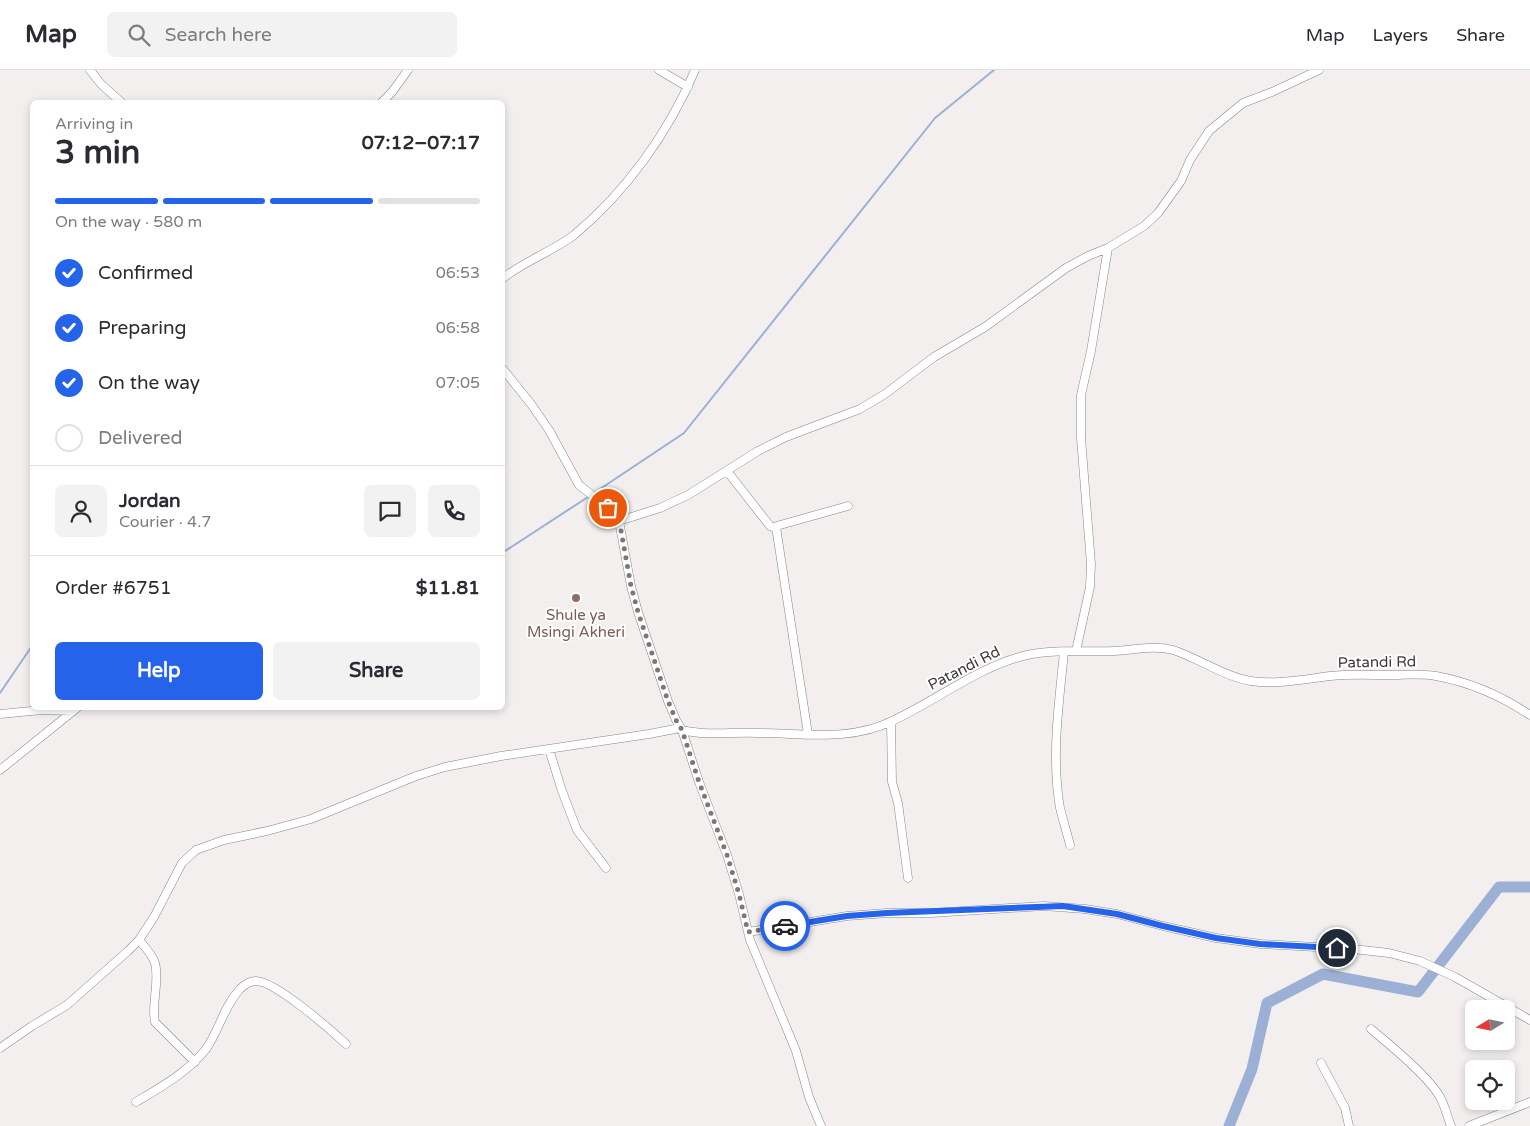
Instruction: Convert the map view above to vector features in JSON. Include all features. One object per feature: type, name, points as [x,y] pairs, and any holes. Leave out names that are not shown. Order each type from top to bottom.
[{"type":"street","points":[[90,70],[101,84],[120,100]]},
{"type":"street","points":[[384,100],[408,70]]},
{"type":"street","points":[[660,70],[688,87]]},
{"type":"street","points":[[505,276],[514,269],[572,236],[598,212],[660,138],[688,87],[694,70]]},
{"type":"street","points":[[619,521],[660,508],[688,495],[786,437],[860,409],[884,394],[934,356],[985,327],[1066,268],[1108,248],[1144,226],[1158,213],[1180,181],[1203,139],[1231,113],[1249,100],[1272,92],[1320,70]]},
{"type":"street","points":[[1076,652],[1091,572],[1091,544],[1081,438],[1081,395],[1091,351],[1108,248]]},
{"type":"street","points":[[505,372],[549,430],[575,480],[582,488],[598,499],[619,521],[635,601],[668,701],[681,729],[727,855],[748,932],[796,1051],[809,1097],[821,1126]]},
{"type":"street","points":[[726,471],[770,526],[776,527],[848,506]]},
{"type":"street","points":[[776,527],[808,734]]},
{"type":"street","name":"Patandi Rd","points":[[0,1048],[67,1005],[139,940],[159,909],[182,863],[202,847],[311,819],[435,770],[485,759],[681,729],[700,733],[854,734],[891,722],[953,686],[995,666],[1034,654],[1144,648],[1168,649],[1239,678],[1252,681],[1312,679],[1348,675],[1435,676],[1458,682],[1497,697],[1530,715]]},
{"type":"street","points":[[1064,652],[1058,716],[1058,776],[1060,808],[1070,845]]},
{"type":"street","points":[[0,714],[42,710]]},
{"type":"street","points":[[0,770],[74,710]]},
{"type":"street","points":[[891,722],[892,782],[898,803],[908,878]]},
{"type":"street","points":[[549,749],[577,830],[606,868]]},
{"type":"street","points":[[748,932],[847,916],[887,913],[931,913],[1044,906],[1085,909],[1117,914],[1216,938],[1260,944],[1389,953],[1420,961],[1455,977],[1530,1020]]},
{"type":"street","points":[[139,940],[152,956],[155,963],[155,1022],[194,1062]]},
{"type":"street","points":[[136,1102],[175,1077],[194,1062],[216,1034],[232,999],[245,984],[258,981],[292,1000],[321,1021],[346,1044]]},
{"type":"street","points":[[1371,1029],[1436,1091],[1451,1126]]},
{"type":"street","points":[[1321,1062],[1345,1108],[1349,1126]]},
{"type":"street","points":[[1469,1126],[1530,1102]]},
{"type":"waterway","points":[[594,493],[684,433],[935,118],[994,70]]},
{"type":"waterway","points":[[505,551],[588,497]]},
{"type":"waterway","points":[[0,693],[30,649]]},
{"type":"waterway","points":[[1229,1126],[1252,1069],[1267,1003],[1323,974],[1418,992],[1499,887],[1530,887]]},
{"type":"way so far","points":[[608,508],[619,521],[631,586],[638,612],[668,701],[682,730],[709,810],[727,855],[748,932],[785,926]]},
{"type":"place","name":"Shule ya Msingi Akheri","points":[[576,598]]},
{"type":"route","points":[[785,926],[847,916],[887,913],[931,913],[1063,906],[1117,914],[1216,938],[1260,944],[1337,948]]}]
